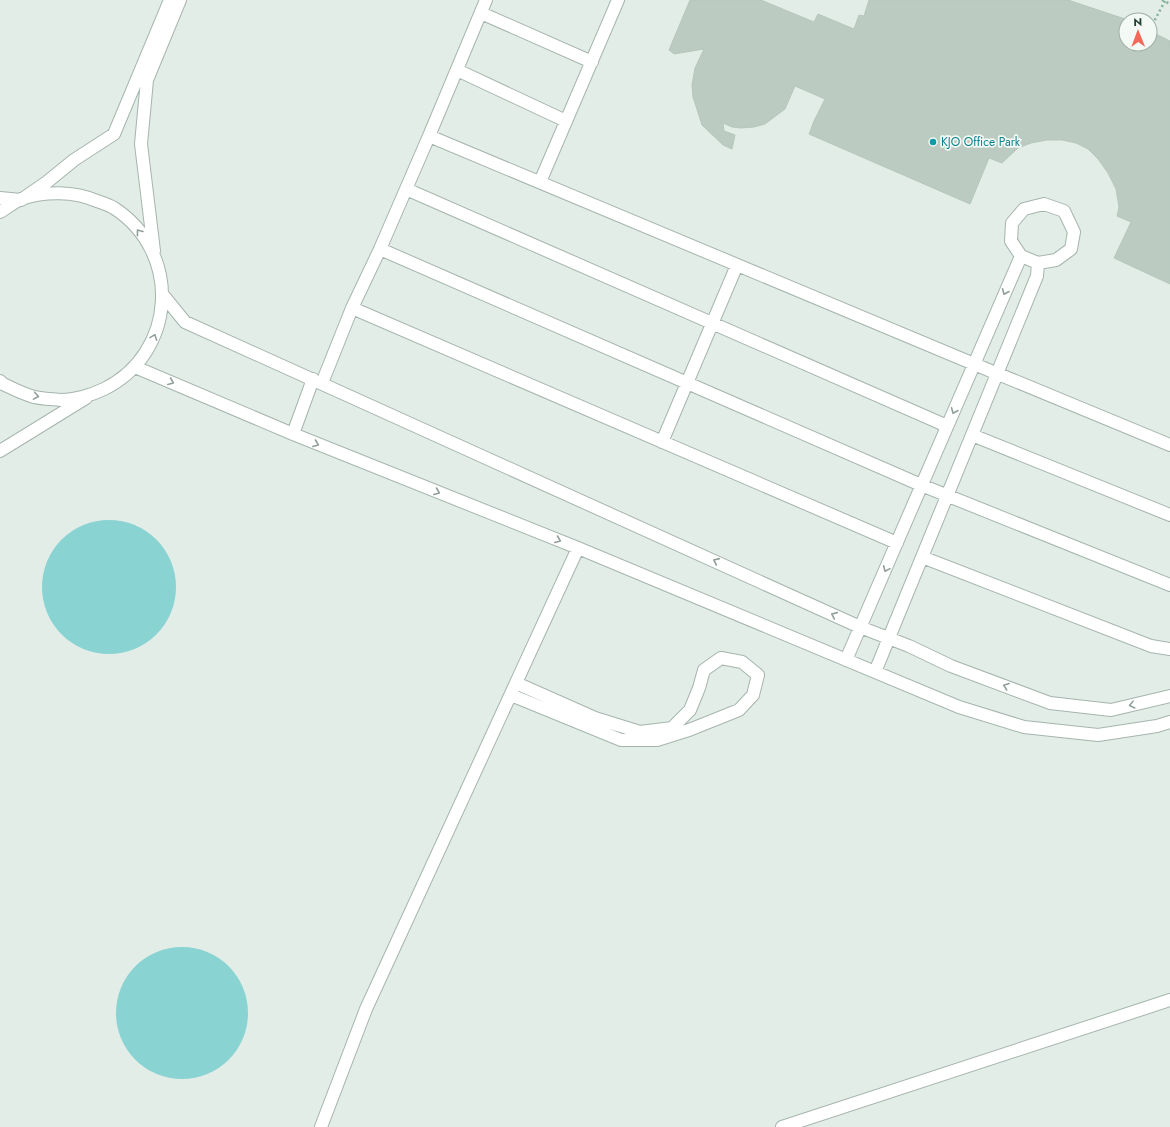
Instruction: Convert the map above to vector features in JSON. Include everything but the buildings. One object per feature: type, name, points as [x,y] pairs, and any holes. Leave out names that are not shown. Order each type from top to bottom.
[{"type":"street","points":[[0,212],[48,182],[74,160],[114,134],[170,0]]},
{"type":"street","points":[[0,451],[93,394],[116,383],[135,367],[151,346],[160,321],[163,295],[161,275],[155,256],[141,144],[147,80],[180,0]]},
{"type":"street","points":[[293,434],[380,248],[486,0]]},
{"type":"street","points":[[540,182],[618,0]]},
{"type":"street","points":[[481,13],[592,62]]},
{"type":"street","points":[[457,70],[566,121]]},
{"type":"street","points":[[429,136],[1170,445]]},
{"type":"street","points":[[406,189],[947,426]]},
{"type":"street","points":[[0,198],[21,200],[52,193],[84,196],[114,208],[138,229],[155,256]]},
{"type":"street","points":[[1044,204],[1064,211],[1074,232],[1071,249],[1056,260],[1038,263],[1021,256],[1011,241],[1012,223],[1024,209],[1044,204]]},
{"type":"street","points":[[380,248],[921,485],[1170,585]]},
{"type":"street","points":[[846,660],[1021,256]]},
{"type":"street","points":[[875,672],[1037,276],[1038,263]]},
{"type":"street","points":[[662,442],[737,265]]},
{"type":"street","points":[[163,295],[185,322],[860,627],[890,638],[951,666],[1050,703],[1112,710],[1170,696]]},
{"type":"street","points":[[352,308],[897,542]]},
{"type":"street","points":[[135,367],[293,434],[578,548],[959,707],[1024,727],[1098,735],[1157,726],[1170,722]]},
{"type":"street","points":[[0,382],[32,396],[62,400],[93,394]]},
{"type":"street","points":[[972,435],[1170,515]]},
{"type":"street","points":[[321,1127],[366,1009],[578,548]]},
{"type":"street","points":[[922,557],[1151,646],[1170,649]]},
{"type":"street","points":[[510,695],[621,740],[657,740],[689,730],[739,710],[754,695],[758,676],[742,662],[721,658],[704,670],[699,688],[690,710],[672,728],[640,732],[595,718],[516,683]]},
{"type":"street","points":[[782,1127],[1170,1000]]},
{"type":"path","points":[[1158,13],[1164,1],[1170,4]]},
{"type":"water","points":[[109,520],[135,525],[151,535],[161,545],[171,561],[176,587],[171,613],[161,629],[151,639],[135,649],[109,654],[83,649],[67,639],[57,629],[47,613],[42,587],[47,561],[57,545],[67,535],[83,525]]},
{"type":"water","points":[[188,947],[207,952],[219,958],[229,966],[237,976],[243,988],[247,1000],[247,1026],[243,1038],[237,1050],[229,1060],[219,1068],[207,1074],[195,1078],[176,1079],[157,1074],[145,1068],[135,1060],[127,1050],[121,1038],[117,1026],[116,1007],[121,988],[127,976],[135,966],[145,958],[157,952],[169,948]]},
{"type":"place","name":"KJO Office Park","points":[[933,142]]}]
